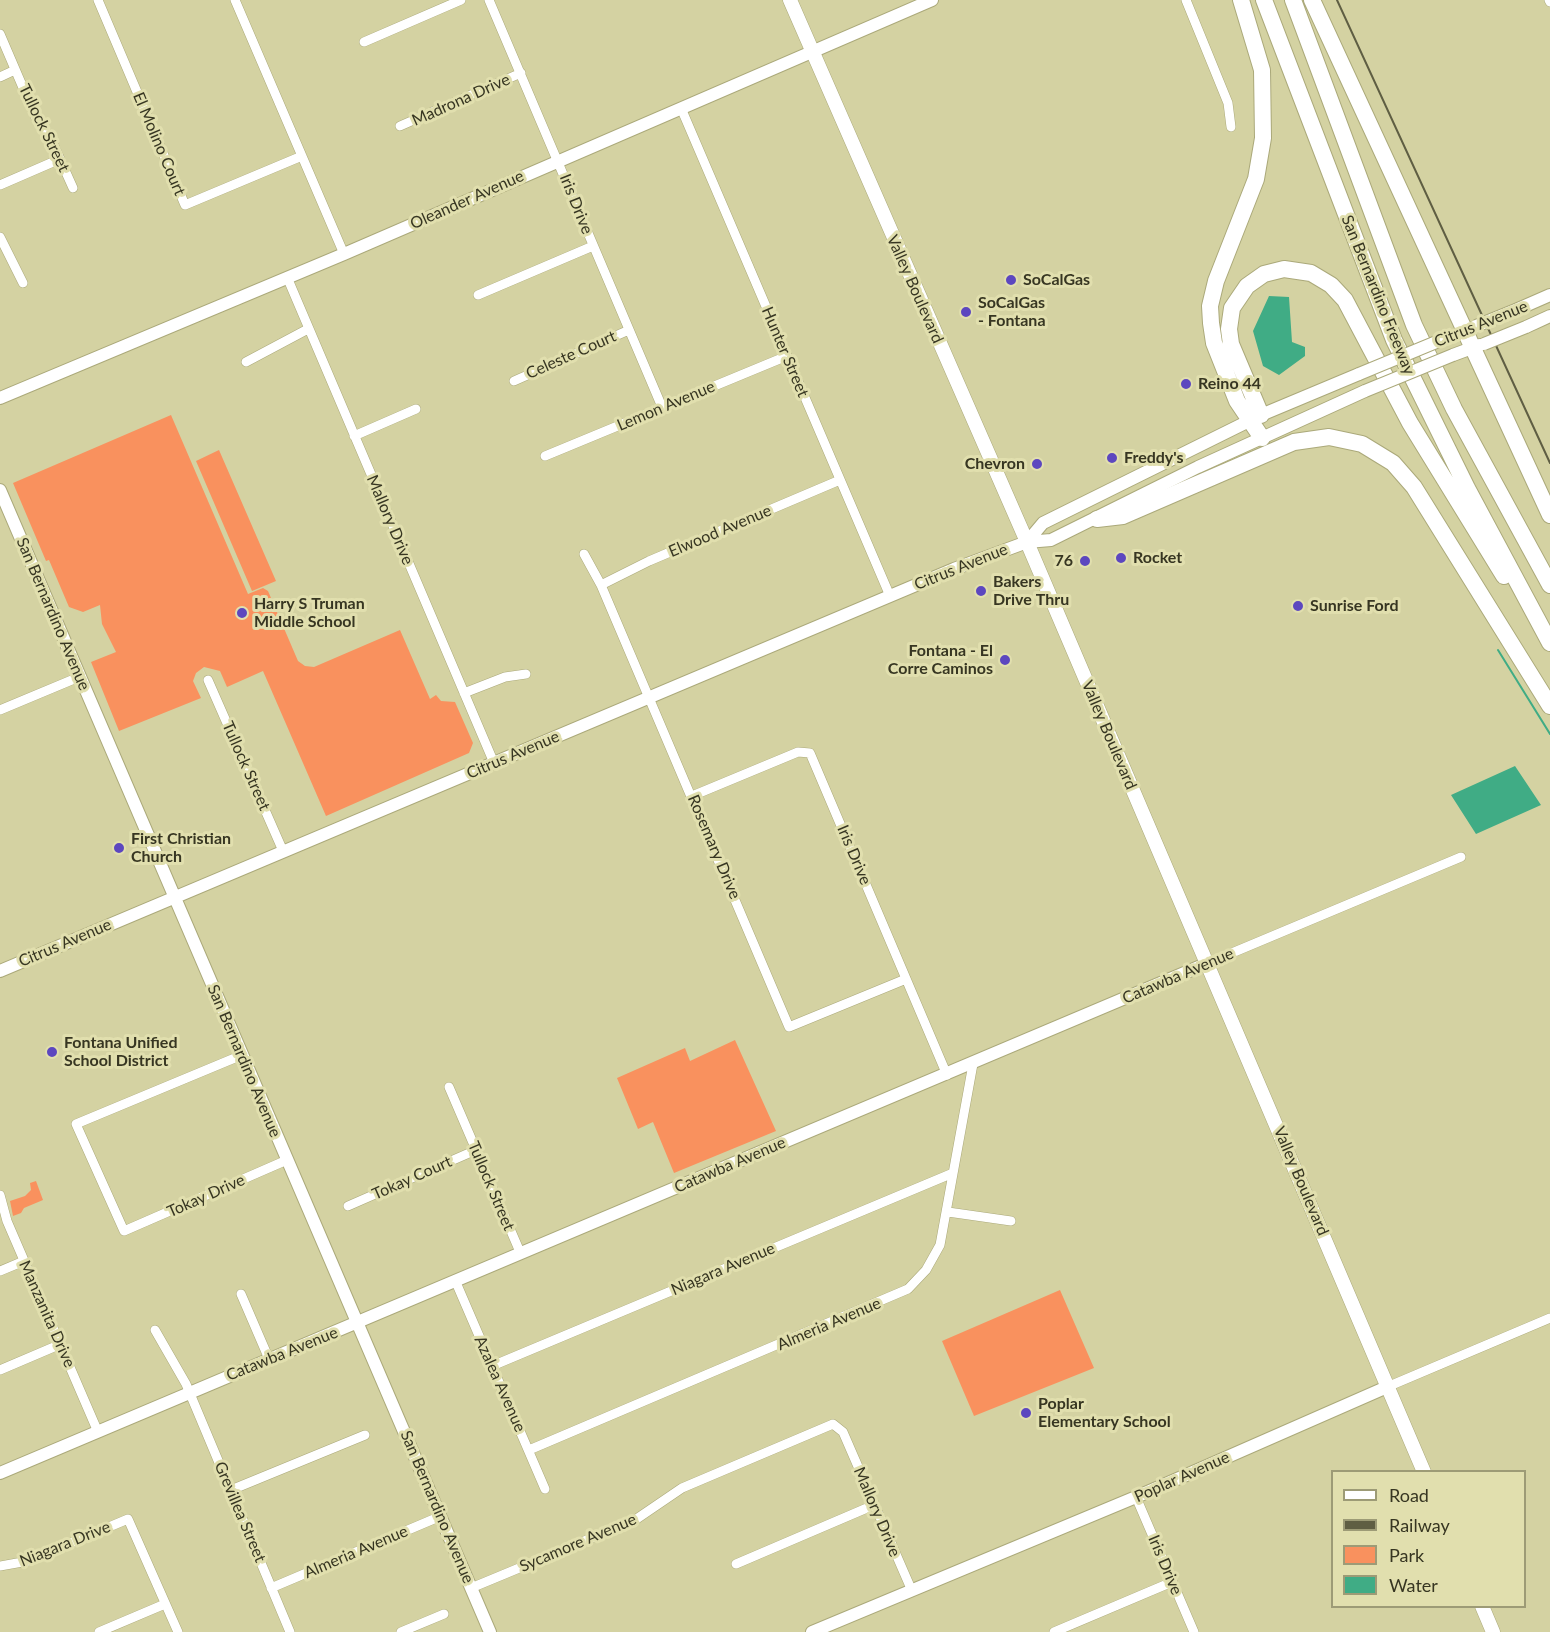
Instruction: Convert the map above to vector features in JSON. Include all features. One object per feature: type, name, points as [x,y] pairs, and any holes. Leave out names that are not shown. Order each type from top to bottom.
[{"type":"highway","points":[[1241,0],[1262,70],[1263,138],[1256,179],[1216,281],[1210,306],[1214,344],[1237,401],[1255,418]]},
{"type":"highway","name":"San Bernardino Freeway","points":[[1264,0],[1394,340],[1467,488],[1550,644]]},
{"type":"highway","name":"San Bernardino Freeway","points":[[1293,0],[1414,325],[1454,409],[1550,585]]},
{"type":"highway","points":[[1311,0],[1470,328],[1550,515]]},
{"type":"highway","points":[[1263,438],[1232,348],[1229,329],[1232,308],[1247,286],[1264,274],[1284,269],[1311,273],[1331,285],[1345,300],[1410,423],[1485,548],[1550,644]]},
{"type":"highway","points":[[1097,519],[1123,516],[1300,441],[1338,438],[1362,444],[1393,463],[1414,487],[1550,706]]},
{"type":"main road","name":"Valley Boulevard","points":[[790,0],[1027,542],[1423,1470]]},
{"type":"main road","name":"Oleander Avenue","points":[[0,398],[344,254],[932,0]]},
{"type":"main road","name":"Citrus Avenue","points":[[1027,542],[1043,522],[1255,418],[1550,295]]},
{"type":"main road","name":"Citrus Avenue","points":[[0,971],[890,596],[1027,542],[1051,540],[1365,390],[1550,316]]},
{"type":"main road","name":"San Bernardino Avenue","points":[[0,489],[490,1632]]},
{"type":"main road","name":"Catawba Avenue","points":[[0,1473],[1208,963]]},
{"type":"main road","name":"Poplar Avenue","points":[[812,1632],[1136,1497],[1387,1387]]},
{"type":"main road","points":[[1483,1608],[1493,1632]]},
{"type":"street","name":"El Molino Court","points":[[98,0],[185,205],[302,156]]},
{"type":"street","points":[[235,0],[344,254]]},
{"type":"street","points":[[364,42],[460,0]]},
{"type":"street","name":"Iris Drive","points":[[489,0],[662,407]]},
{"type":"street","points":[[1186,0],[1228,103],[1231,127]]},
{"type":"street","name":"Tullock Street","points":[[0,34],[36,118],[51,139],[73,188]]},
{"type":"street","points":[[0,77],[15,70]]},
{"type":"street","name":"Madrona Drive","points":[[400,126],[521,73]]},
{"type":"street","name":"Hunter Street","points":[[681,108],[890,596]]},
{"type":"street","points":[[0,185],[60,159]]},
{"type":"street","points":[[0,237],[23,283]]},
{"type":"street","points":[[478,295],[593,246]]},
{"type":"street","name":"Mallory Drive","points":[[287,277],[494,764]]},
{"type":"street","points":[[246,362],[308,329]]},
{"type":"street","name":"Celeste Court","points":[[514,381],[629,330]]},
{"type":"street","name":"Lemon Avenue","points":[[545,456],[787,356]]},
{"type":"street","points":[[354,436],[416,409]]},
{"type":"street","name":"Elwood Avenue","points":[[601,585],[650,561],[840,480]]},
{"type":"street","name":"Rosemary Drive","points":[[584,554],[601,585],[650,698],[789,1027],[906,979]]},
{"type":"street","points":[[464,693],[505,677],[526,674]]},
{"type":"street","points":[[0,710],[79,677]]},
{"type":"street","name":"Tullock Street","points":[[208,680],[283,851]]},
{"type":"street","name":"Iris Drive","points":[[692,796],[798,752],[810,753],[947,1075]]},
{"type":"street","name":"Catawba Avenue","points":[[1208,963],[1461,857]]},
{"type":"street","name":"Tokay Drive","points":[[242,1055],[76,1124],[124,1231],[287,1160]]},
{"type":"street","name":"Almeria Avenue","points":[[529,1450],[901,1293],[918,1280],[933,1261],[940,1245],[948,1212],[973,1064]]},
{"type":"street","name":"Tullock Street","points":[[449,1087],[520,1252]]},
{"type":"street","name":"Tokay Court","points":[[348,1206],[476,1150]]},
{"type":"street","name":"Niagara Avenue","points":[[492,1366],[953,1173]]},
{"type":"street","name":"Manzanita Drive","points":[[0,1195],[6,1220],[98,1432]]},
{"type":"street","points":[[948,1212],[1011,1221]]},
{"type":"street","points":[[0,1271],[24,1261]]},
{"type":"street","name":"Azalea Avenue","points":[[455,1280],[545,1489]]},
{"type":"street","points":[[241,1294],[269,1359]]},
{"type":"street","name":"Poplar Avenue","points":[[1387,1387],[1550,1318]]},
{"type":"street","name":"Grevillea Street","points":[[155,1330],[190,1393],[290,1632]]},
{"type":"street","points":[[0,1370],[61,1344]]},
{"type":"street","name":"Sycamore Avenue","points":[[471,1588],[635,1520],[682,1488],[828,1425],[837,1426],[843,1432]]},
{"type":"street","name":"Mallory Drive","points":[[843,1432],[912,1591]]},
{"type":"street","points":[[231,1490],[365,1434]]},
{"type":"street","name":"Iris Drive","points":[[1136,1497],[1194,1632]]},
{"type":"street","points":[[736,1564],[874,1505]]},
{"type":"street","name":"Almeria Avenue","points":[[271,1588],[441,1516]]},
{"type":"street","name":"Niagara Drive","points":[[0,1566],[28,1561],[128,1519],[165,1604]]},
{"type":"street","points":[[0,1561],[0,1566]]},
{"type":"street","points":[[1054,1632],[1172,1582]]},
{"type":"street","points":[[99,1632],[165,1604],[178,1632]]},
{"type":"street","points":[[401,1632],[444,1614]]},
{"type":"green space","name":"Harry S Truman Middle School","points":[[171,415],[248,594],[263,588],[268,591],[298,661],[305,666],[314,667],[400,630],[430,699],[436,695],[441,701],[455,702],[473,743],[469,753],[326,816],[263,671],[227,687],[220,671],[204,667],[196,673],[193,681],[201,698],[119,731],[91,662],[116,652],[102,624],[100,605],[83,612],[69,607],[49,560],[46,561],[13,483]]},
{"type":"green space","points":[[219,450],[276,581],[252,591],[196,461]]},
{"type":"green space","points":[[735,1040],[776,1131],[674,1173],[653,1122],[638,1129],[617,1078],[685,1048],[690,1061]]},
{"type":"green space","points":[[36,1181],[43,1200],[24,1208],[21,1213],[13,1216],[10,1201],[25,1196],[31,1190],[30,1183]]},
{"type":"green space","points":[[1060,1290],[1094,1368],[974,1416],[942,1341]]},
{"type":"water","points":[[1269,296],[1289,297],[1292,342],[1305,347],[1305,356],[1279,375],[1263,366],[1253,331]]},
{"type":"water","points":[[1515,766],[1541,805],[1476,834],[1451,795]]},
{"type":"waterway","points":[[1498,650],[1550,734]]},
{"type":"railway","points":[[1337,0],[1550,463]]},
{"type":"place","name":"SoCalGas","points":[[1011,280]]},
{"type":"place","name":"SoCalGas - Fontana","points":[[966,312]]},
{"type":"place","name":"Reino 44","points":[[1186,384]]},
{"type":"place","name":"Freddy's","points":[[1112,458]]},
{"type":"place","name":"Chevron","points":[[1037,464]]},
{"type":"place","name":"Rocket","points":[[1121,558]]},
{"type":"place","name":"76","points":[[1085,561]]},
{"type":"place","name":"Bakers Drive Thru","points":[[981,591]]},
{"type":"place","name":"Sunrise Ford","points":[[1298,606]]},
{"type":"place","name":"Harry S Truman Middle School","points":[[242,613]]},
{"type":"place","name":"Fontana - El Corre Caminos","points":[[1005,660]]},
{"type":"place","name":"First Christian Church","points":[[119,848]]},
{"type":"place","name":"Fontana Unified School District","points":[[52,1052]]},
{"type":"place","name":"Poplar Elementary School","points":[[1026,1413]]}]
